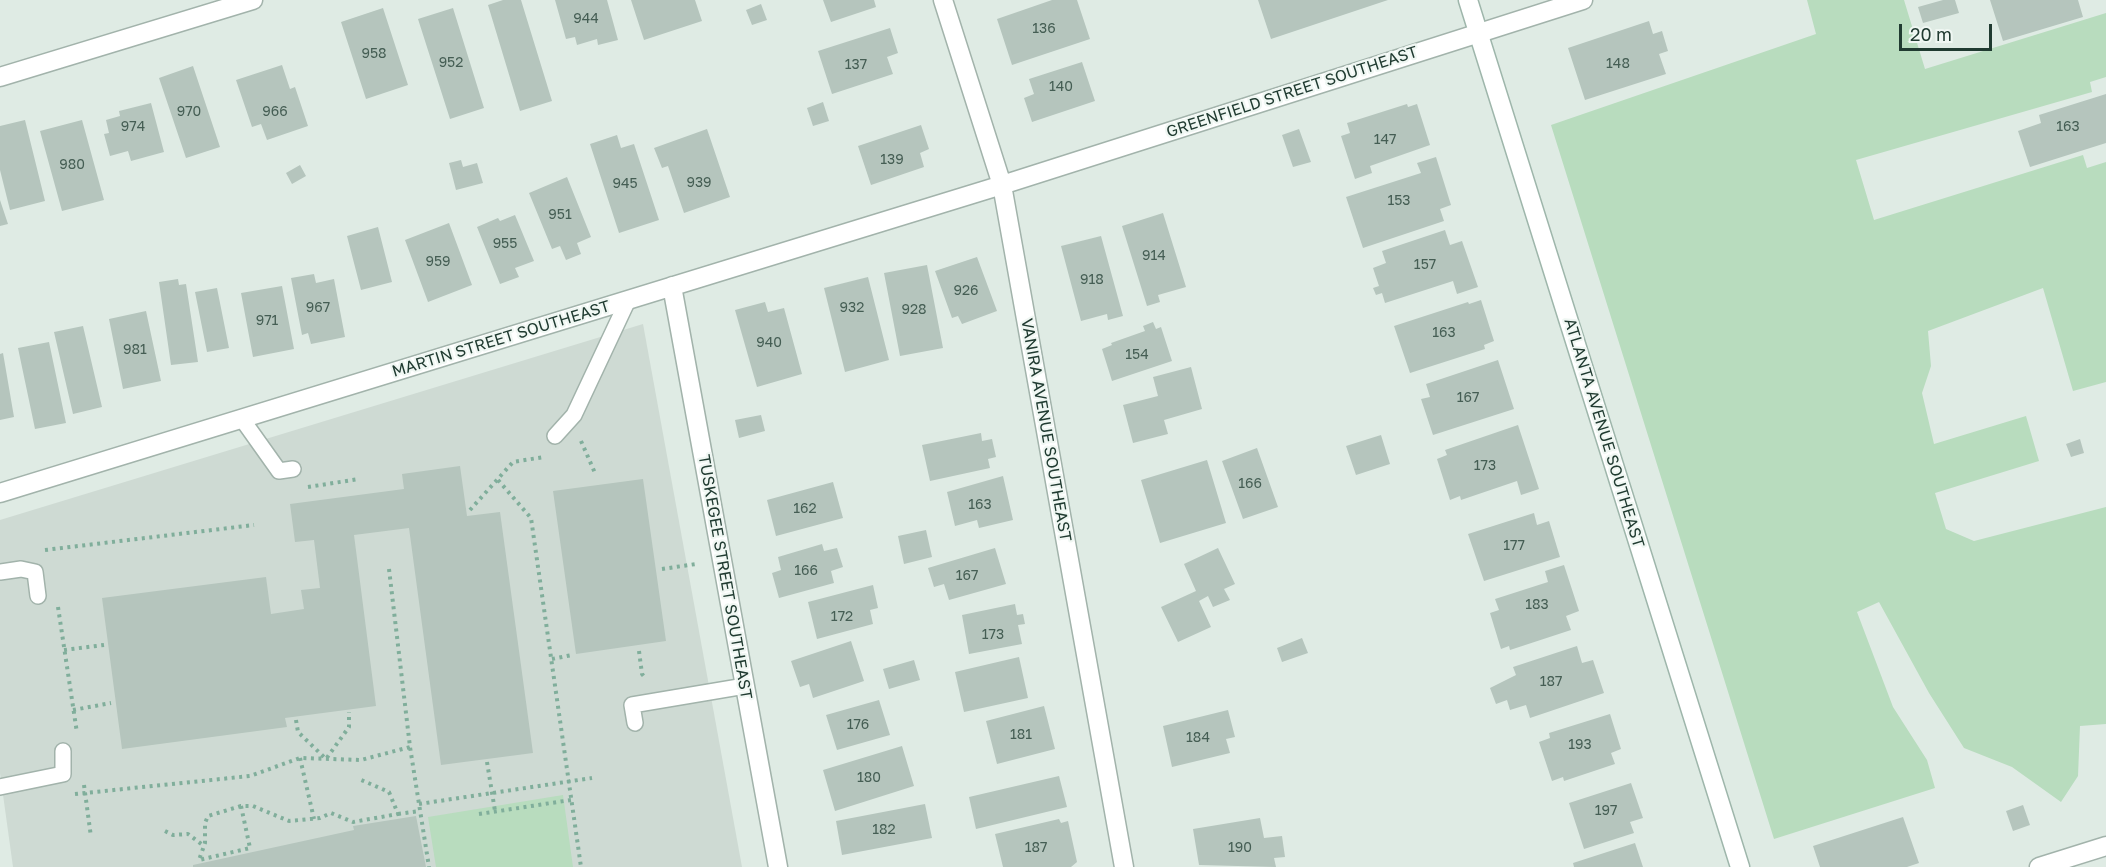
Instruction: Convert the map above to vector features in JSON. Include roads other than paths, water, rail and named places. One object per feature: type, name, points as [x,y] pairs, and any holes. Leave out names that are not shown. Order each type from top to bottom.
[{"type":"street","points":[[0,77],[253,0]]},
{"type":"street","name":"VANIRA AVENUE SOUTHEAST","points":[[943,0],[1002,185],[1124,867]]},
{"type":"street","name":"ATLANTA AVENUE SOUTHEAST","points":[[1468,0],[1740,867]]},
{"type":"street","name":"GREENFIELD STREET SOUTHEAST","points":[[1002,185],[1582,0]]},
{"type":"street","name":"MARTIN STREET SOUTHEAST","points":[[0,493],[1002,185]]},
{"type":"street","name":"TUSKEGEE STREET SOUTHEAST","points":[[672,286],[778,867]]},
{"type":"street","points":[[2040,867],[2106,846]]},
{"type":"lane","points":[[555,436],[574,415],[627,300]]},
{"type":"lane","points":[[242,418],[279,471],[293,469]]},
{"type":"lane","points":[[0,572],[21,569],[34,572],[38,596]]},
{"type":"lane","points":[[635,723],[632,705],[745,686]]},
{"type":"lane","points":[[0,787],[63,774],[63,751]]}]
